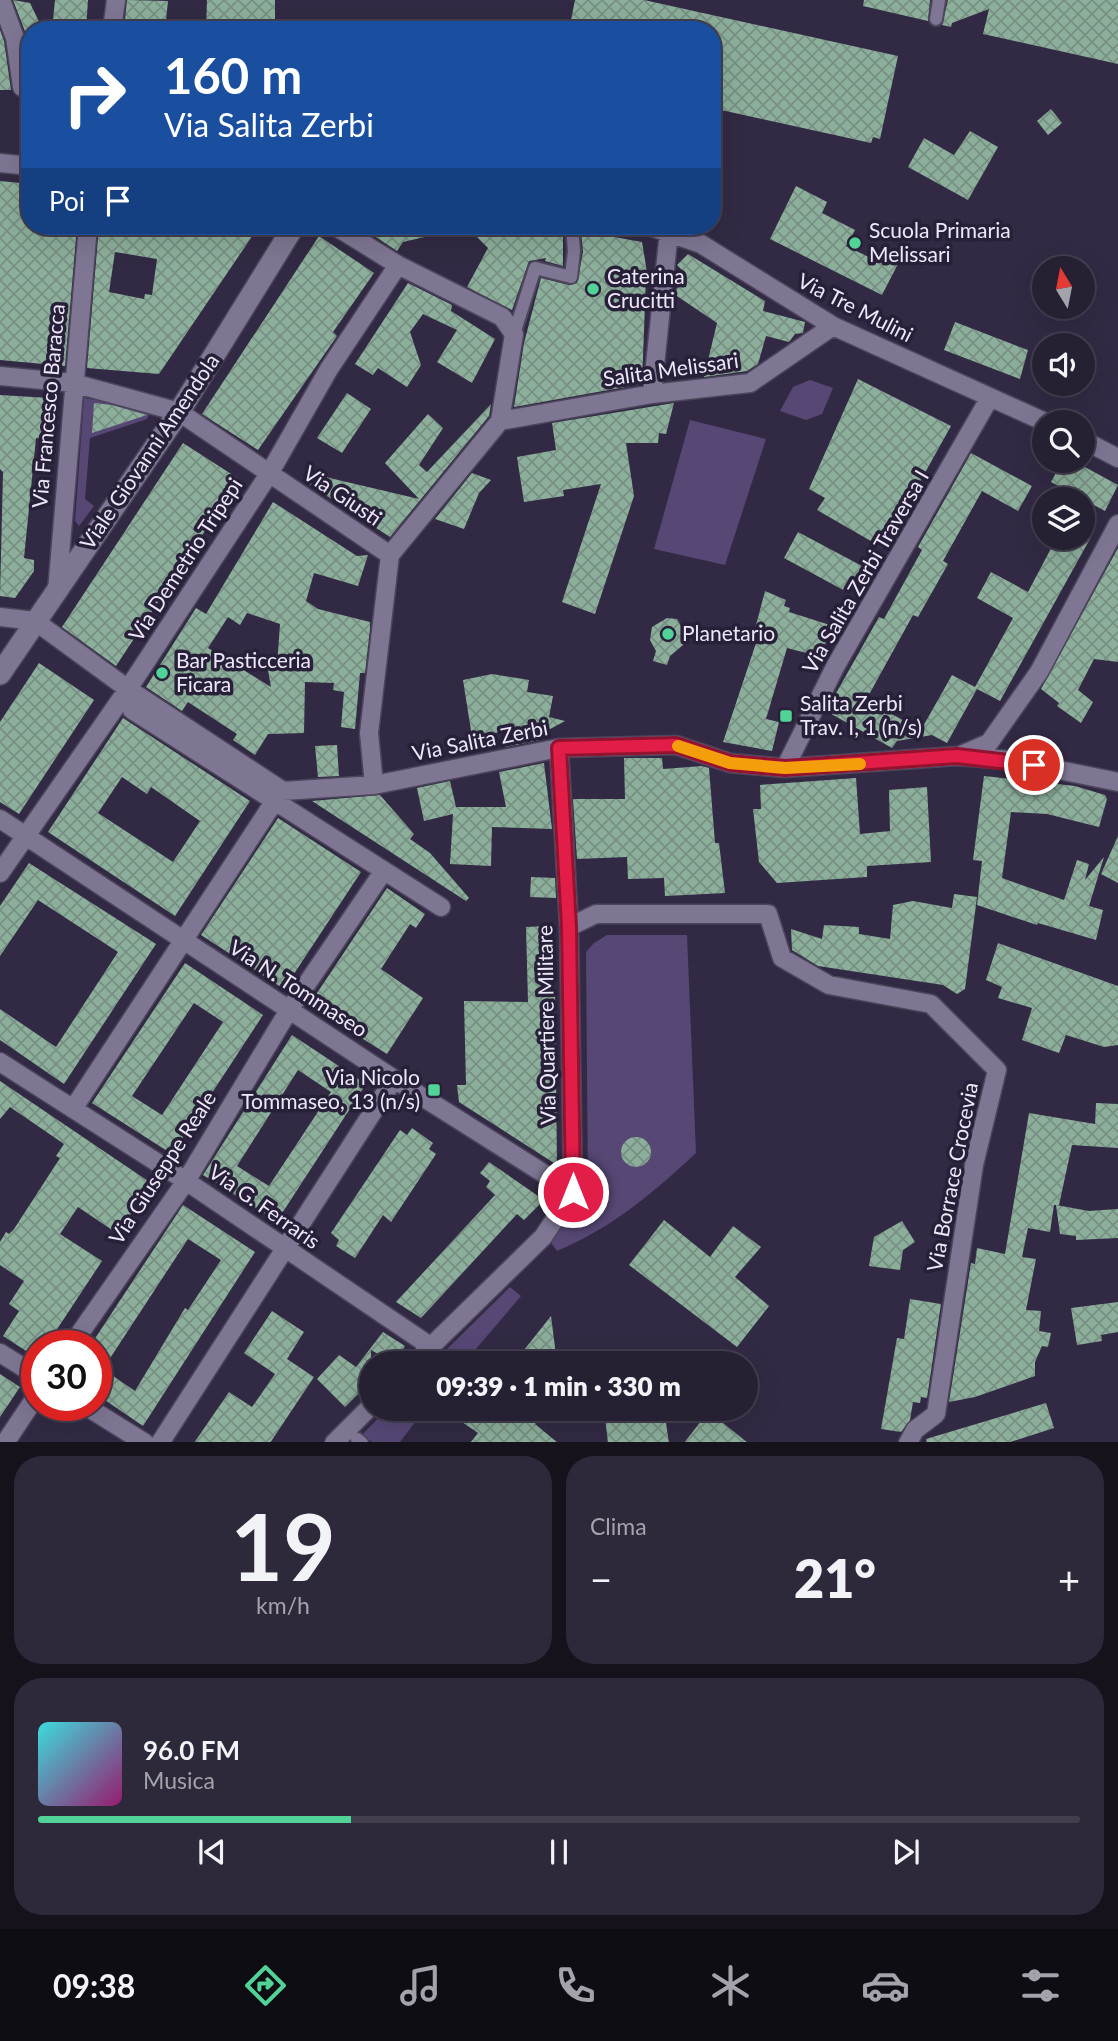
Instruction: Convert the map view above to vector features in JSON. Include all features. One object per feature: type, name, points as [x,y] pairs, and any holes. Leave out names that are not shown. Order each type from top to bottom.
[{"type":"street","points":[[1,0],[15,38],[21,80]]},
{"type":"street","points":[[113,21],[116,0]]},
{"type":"street","points":[[936,19],[939,0]]},
{"type":"street","points":[[0,163],[21,165]]},
{"type":"street","name":"Via Francesco Baracca","points":[[57,591],[87,235]]},
{"type":"street","name":"Viale Giovanni Amendola","points":[[0,674],[179,412],[288,235]]},
{"type":"street","points":[[350,235],[398,265],[502,317],[514,334]]},
{"type":"street","points":[[374,785],[369,733],[390,555],[500,421],[514,334],[535,268],[570,276],[574,251],[573,235]]},
{"type":"street","points":[[652,394],[669,235]]},
{"type":"street","name":"Via Tre Mulini","points":[[679,235],[701,244],[833,326],[1032,417]]},
{"type":"street","name":"Via Demetrio Tripepi","points":[[0,873],[128,689],[269,474],[329,369],[398,265]]},
{"type":"street","name":"Salita Melissari","points":[[500,421],[652,394],[750,383],[833,326]]},
{"type":"street","name":"Via Giusti","points":[[0,376],[73,383],[179,412],[390,555]]},
{"type":"street","name":"Via Salita Zerbi Traversa I","points":[[785,768],[835,667],[989,399]]},
{"type":"street","points":[[1095,446],[1118,458]]},
{"type":"street","points":[[957,756],[989,743],[1031,682],[1118,524]]},
{"type":"street","points":[[0,617],[35,621]]},
{"type":"street","name":"Via Salita Zerbi","points":[[35,621],[128,689],[283,791],[374,785],[559,748],[676,745],[730,763],[785,768],[957,756],[1010,760],[1118,782]]},
{"type":"street","points":[[128,689],[132,710],[441,907]]},
{"type":"street","name":"Via Quartiere Militare","points":[[559,748],[569,927],[573,1192]]},
{"type":"street","points":[[73,1109],[274,802]]},
{"type":"street","name":"Via N. Tommaseo","points":[[0,819],[394,1079],[573,1192]]},
{"type":"street","name":"Via Giuseppe Reale","points":[[82,1330],[186,1181],[289,1010],[383,872]]},
{"type":"street","name":"Via Borrace Crocevia","points":[[569,927],[596,914],[768,914],[782,958],[829,985],[931,1004],[997,1070],[974,1165],[936,1414],[915,1430],[909,1442]]},
{"type":"street","name":"Via G. Ferraris","points":[[0,1062],[186,1181],[430,1346]]},
{"type":"street","points":[[161,1442],[394,1079]]},
{"type":"street","points":[[425,1351],[543,1237],[573,1192]]},
{"type":"street","points":[[0,1353],[21,1366]]},
{"type":"street","points":[[335,1442],[359,1418]]},
{"type":"street","points":[[6,1442],[21,1419]]},
{"type":"street","points":[[110,1421],[143,1442]]},
{"type":"shaded area","points":[[810,380],[833,388],[822,414],[806,420],[780,411],[793,387]]},
{"type":"shaded area","points":[[84,398],[151,409],[147,419],[90,438],[85,499],[94,506],[79,526],[75,521]]},
{"type":"shaded area","points":[[690,420],[766,439],[725,565],[654,549]]},
{"type":"shaded area","points":[[607,935],[687,935],[696,1153],[664,1182],[614,1220],[557,1251],[549,1240],[588,1191],[586,952]]},
{"type":"shaded area","points":[[510,1287],[521,1296],[474,1351],[445,1351]]},
{"type":"shaded area","points":[[375,1421],[416,1421],[400,1442],[372,1442],[362,1435]]},
{"type":"building","points":[[13,0],[30,3],[39,21],[21,21]]},
{"type":"building","points":[[55,0],[88,0],[87,21],[53,21]]},
{"type":"building","points":[[127,0],[168,1],[166,21],[125,21]]},
{"type":"building","points":[[207,0],[275,0],[275,21],[206,21]]},
{"type":"building","points":[[575,0],[644,0],[898,56],[880,139],[873,137],[871,143],[721,110],[721,21],[571,21]]},
{"type":"building","points":[[864,0],[930,0],[928,21],[863,6]]},
{"type":"building","points":[[948,0],[1118,0],[1118,64],[983,34],[989,9],[952,23],[951,27],[942,25]]},
{"type":"building","points":[[0,30],[4,41],[11,90],[0,90]]},
{"type":"building","points":[[1051,109],[1062,123],[1048,135],[1037,121]]},
{"type":"building","points":[[970,131],[998,147],[968,200],[908,167],[924,138],[954,155]]},
{"type":"building","points":[[0,181],[21,183],[21,235],[76,235],[65,366],[0,360]]},
{"type":"building","points":[[796,186],[827,202],[822,213],[855,230],[846,246],[879,262],[887,247],[903,254],[882,295],[770,239]]},
{"type":"building","points":[[98,235],[253,235],[159,374],[87,368]],"holes":[[[115,252],[157,259],[152,295],[145,294],[144,299],[109,292]]]},
{"type":"building","points":[[373,235],[433,235],[403,242],[397,251]]},
{"type":"building","points":[[475,235],[563,235],[563,266],[545,261],[546,258],[529,261],[512,310],[467,287],[488,248]]},
{"type":"building","points":[[581,235],[603,235],[642,242],[648,278],[646,276],[642,384],[514,407],[524,343],[541,278],[569,285],[577,283],[583,252]]},
{"type":"building","points":[[319,236],[374,273],[333,332],[337,336],[258,450],[202,414]]},
{"type":"building","points":[[688,254],[765,301],[763,311],[805,322],[803,333],[795,334],[789,342],[766,336],[758,364],[747,371],[704,377],[717,323],[674,294],[685,273],[677,265]]},
{"type":"building","points":[[408,283],[452,305],[451,311],[495,339],[472,383],[437,362],[457,330],[423,314],[410,332],[421,365],[407,387],[378,368],[373,375],[355,364]]},
{"type":"building","points":[[955,322],[1028,350],[1020,379],[944,350]]},
{"type":"building","points":[[858,379],[951,426],[883,548],[817,510],[825,498],[809,489]]},
{"type":"building","points":[[347,393],[371,409],[342,453],[317,438]]},
{"type":"building","points":[[0,395],[50,398],[46,439],[36,438],[24,558],[34,560],[34,571],[15,598],[0,596],[3,472],[0,469]]},
{"type":"building","points":[[94,403],[112,405],[147,415],[92,433]]},
{"type":"building","points":[[674,403],[666,434],[659,433],[658,443],[626,443],[634,496],[595,614],[562,602],[601,484],[563,490],[564,496],[524,502],[517,457],[556,450],[552,423]]},
{"type":"building","points":[[491,404],[489,416],[390,537],[310,485],[317,475],[419,499],[385,463],[428,414],[443,428],[419,465],[427,472]]},
{"type":"building","points":[[183,443],[239,479],[116,666],[62,627]]},
{"type":"building","points":[[971,453],[1032,486],[1018,511],[982,491],[943,561],[948,564],[918,617],[913,615],[866,700],[921,730],[952,675],[975,687],[1013,618],[977,598],[991,572],[1028,592],[1050,550],[1084,550],[1000,701],[977,689],[947,743],[932,735],[897,741],[892,748],[826,711],[879,617],[884,619],[922,550],[918,547]]},
{"type":"building","points":[[1095,472],[1118,485],[1105,511],[1095,506],[1095,487],[1060,487],[1051,482],[1056,473]]},
{"type":"building","points":[[472,473],[491,480],[479,493],[464,529],[435,519]]},
{"type":"building","points":[[273,502],[357,556],[368,555],[358,586],[314,573],[306,601],[318,609],[370,622],[365,673],[360,673],[355,729],[341,727],[344,692],[333,690],[334,683],[305,682],[304,733],[268,734],[255,755],[233,740],[237,734],[188,702],[182,711],[146,687],[196,608],[206,614]],"holes":[[[247,613],[280,624],[277,666],[267,665],[271,687],[208,648],[228,617],[240,625]]]},
{"type":"building","points":[[798,532],[862,566],[847,592],[784,558]]},
{"type":"building","points":[[1118,548],[1118,662],[1094,659],[1078,690],[1093,702],[1081,723],[1057,706],[1059,703],[1041,689]]},
{"type":"building","points":[[765,591],[786,600],[784,606],[790,608],[789,612],[830,625],[822,657],[787,648],[766,719],[779,722],[772,751],[723,742],[760,631],[755,629]]},
{"type":"building","points":[[667,618],[677,619],[686,635],[683,645],[670,656],[667,665],[653,661],[656,651],[650,640],[652,627]]},
{"type":"building","points":[[39,663],[94,700],[19,814],[0,802],[0,722]]},
{"type":"building","points":[[492,674],[529,680],[527,692],[553,696],[549,717],[565,721],[539,735],[540,740],[505,747],[506,731],[472,737],[463,680]]},
{"type":"building","points":[[123,718],[250,801],[175,916],[48,832]],"holes":[[[122,777],[147,794],[151,787],[200,821],[173,862],[98,813]]]},
{"type":"building","points":[[337,745],[339,776],[318,777],[315,746]]},
{"type":"building","points":[[624,758],[662,758],[663,769],[702,766],[709,768],[715,843],[719,843],[725,893],[665,896],[664,878],[628,879],[627,857],[577,859],[573,799],[625,799]]},
{"type":"building","points":[[544,763],[552,829],[492,827],[491,866],[450,864],[453,814],[424,821],[417,788],[450,781],[456,807],[506,807],[499,772]]},
{"type":"building","points":[[984,776],[1075,786],[1105,795],[1107,799],[1099,827],[1047,814],[1011,812],[1002,878],[1064,900],[1077,860],[1089,864],[1085,880],[1104,857],[1089,906],[1103,910],[1096,940],[1038,923],[1037,925],[977,905],[982,861],[973,860]]},
{"type":"building","points":[[856,778],[860,834],[890,831],[889,790],[927,787],[931,862],[867,866],[867,877],[777,883],[759,862],[753,809],[761,809],[760,785]]},
{"type":"building","points":[[380,795],[414,834],[410,839],[430,853],[469,898],[466,901],[312,801]]},
{"type":"building","points":[[278,818],[361,872],[284,989],[201,935]]},
{"type":"building","points":[[1118,836],[1118,883],[1101,874]]},
{"type":"building","points":[[29,863],[156,944],[64,1084],[0,1040],[0,1009],[56,1047],[118,952],[38,900],[0,956],[0,906]]},
{"type":"building","points":[[531,877],[555,878],[556,898],[530,897]]},
{"type":"building","points":[[387,888],[425,914],[416,928],[410,924],[381,969],[423,998],[387,1054],[309,1005]]},
{"type":"building","points":[[954,894],[977,897],[965,989],[957,994],[943,985],[818,966],[792,950],[791,929],[822,939],[824,925],[859,927],[859,934],[890,939],[893,905],[913,901],[952,908]]},
{"type":"building","points":[[548,926],[551,991],[555,991],[557,1165],[459,1102],[457,1085],[466,1085],[464,1001],[528,1002],[526,927]]},
{"type":"building","points":[[998,943],[1118,986],[1118,1045],[1104,1047],[1066,1035],[1059,1053],[1022,1040],[1032,1008],[998,998],[1002,987],[986,980]]},
{"type":"building","points":[[185,963],[263,1015],[172,1154],[92,1103]],"holes":[[[194,1003],[223,1022],[162,1115],[132,1096]]]},
{"type":"building","points":[[292,1035],[366,1084],[277,1221],[203,1175]],"holes":[[[298,1070],[331,1092],[269,1186],[237,1166]]]},
{"type":"building","points":[[0,1081],[151,1183],[118,1234],[78,1207],[60,1234],[102,1261],[57,1330],[21,1330],[21,1348],[3,1336],[19,1311],[9,1304],[24,1281],[0,1265],[0,1242],[6,1232],[9,1234],[14,1229],[60,1158],[56,1156],[64,1144],[10,1107],[0,1119]]},
{"type":"building","points":[[1096,1103],[1118,1104],[1118,1148],[1072,1145],[1059,1205],[1054,1205],[1050,1232],[1028,1228],[1022,1257],[1036,1259],[1026,1310],[1041,1311],[1039,1331],[1051,1333],[1048,1347],[1042,1346],[1035,1362],[1035,1376],[975,1397],[949,1402],[971,1263],[975,1264],[977,1248],[1005,1254],[1029,1113],[1095,1124]]},
{"type":"building","points":[[412,1128],[433,1143],[429,1149],[436,1154],[391,1222],[383,1215],[355,1258],[336,1246],[339,1240],[331,1233],[400,1130],[407,1135]]},
{"type":"building","points":[[636,1137],[646,1142],[651,1152],[646,1162],[636,1167],[626,1162],[621,1152],[626,1142]]},
{"type":"building","points":[[489,1162],[544,1200],[524,1220],[517,1214],[421,1318],[396,1302],[495,1195],[486,1187],[490,1181],[480,1173]]},
{"type":"building","points":[[183,1205],[255,1252],[143,1426],[112,1405],[112,1375],[135,1391],[185,1308],[188,1310],[221,1260],[188,1239],[112,1355],[112,1330],[101,1330]]},
{"type":"building","points":[[1056,1205],[1089,1211],[1118,1209],[1118,1238],[1076,1240],[1076,1236],[1060,1234]]},
{"type":"building","points":[[664,1220],[710,1257],[733,1226],[761,1247],[735,1277],[769,1306],[737,1347],[629,1265]]},
{"type":"building","points":[[902,1221],[915,1242],[903,1250],[900,1270],[869,1266],[874,1237]]},
{"type":"building","points":[[910,1299],[941,1304],[927,1398],[921,1397],[920,1403],[913,1402],[910,1420],[901,1432],[881,1429],[897,1338],[904,1339]]},
{"type":"building","points":[[1118,1302],[1118,1332],[1101,1335],[1102,1341],[1077,1345],[1071,1308]]},
{"type":"building","points":[[272,1311],[304,1332],[287,1359],[314,1377],[271,1442],[195,1442],[229,1392],[252,1407],[275,1374],[244,1353]]},
{"type":"building","points":[[551,1316],[555,1351],[523,1351]]},
{"type":"building","points":[[383,1332],[405,1346],[402,1351],[368,1351]]},
{"type":"building","points":[[339,1355],[356,1367],[359,1363],[359,1393],[345,1407],[317,1379]]},
{"type":"building","points":[[0,1374],[20,1387],[0,1417]]},
{"type":"building","points":[[1046,1403],[1054,1428],[1010,1442],[927,1442],[926,1439]]},
{"type":"building","points":[[460,1421],[537,1421],[535,1424],[557,1442],[471,1442],[478,1433]]},
{"type":"building","points":[[605,1421],[666,1421],[669,1442],[608,1442]]},
{"type":"building","points":[[701,1421],[720,1421],[747,1442],[685,1442]]},
{"type":"slow traffic","points":[[678,746],[730,763],[785,768],[860,764]]},
{"type":"place","name":"Scuola Primaria Melissari","points":[[855,243]]},
{"type":"place","name":"Caterina Crucitti","points":[[593,289]]},
{"type":"place","name":"Planetario","points":[[668,634]]},
{"type":"place","name":"Bar Pasticceria Ficara","points":[[162,673]]},
{"type":"place","name":"Salita Zerbi Trav. I, 1 (n/s)","points":[[786,716]]},
{"type":"place","name":"Via Nicolo Tommaseo, 13 (n/s)","points":[[434,1090]]},
{"type":"route","points":[[573,1192],[569,927],[559,748],[676,745],[730,763],[785,768],[957,756],[1010,760],[1034,765]]}]
